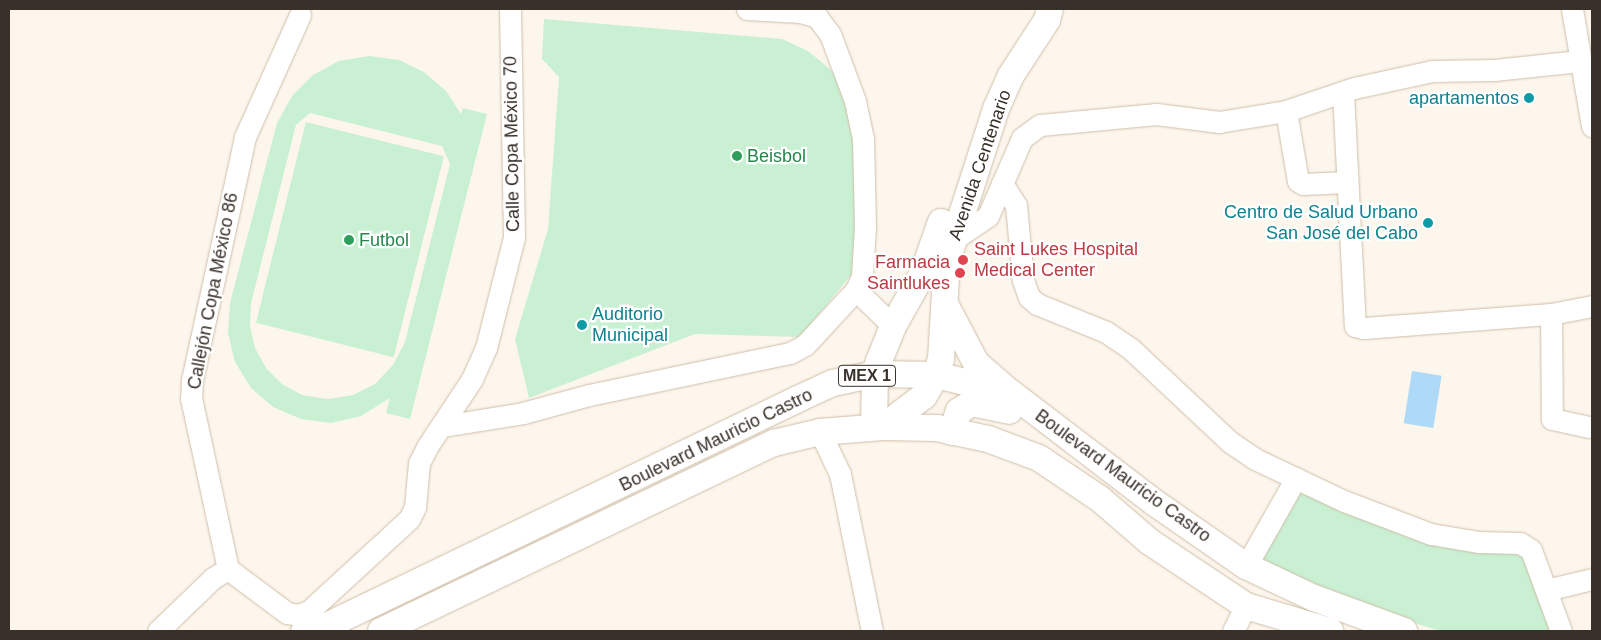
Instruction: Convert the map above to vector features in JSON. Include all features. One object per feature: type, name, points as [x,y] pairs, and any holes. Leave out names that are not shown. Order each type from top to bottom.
[{"type":"main road","name":"Avenida Centenario","points":[[1048,12],[1010,77],[996,109],[954,239],[947,262],[941,359],[936,375],[924,396],[878,426],[875,374],[893,326],[926,268],[981,103],[998,66],[1048,12]]},
{"type":"main road","points":[[945,303],[976,363],[1011,394]]},
{"type":"main road","name":"Boulevard Mauricio Castro","points":[[312,621],[753,423],[833,383],[875,374],[936,375],[1011,394],[1155,503],[1246,566],[1314,598],[1404,631]]},
{"type":"main road","points":[[952,432],[959,410],[972,403],[985,404],[1059,430]]},
{"type":"main road","name":"Boulevard Mauricio Castro","points":[[381,631],[774,443],[820,432],[878,426],[936,428],[988,439],[1038,458],[1100,499],[1150,542],[1246,606],[1316,628]]},
{"type":"street","name":"Calle Copa México 70","points":[[301,631],[332,604],[409,519],[415,507],[420,463],[427,447],[444,426],[472,379],[486,348],[514,237],[510,9]]},
{"type":"street","points":[[444,426],[522,413],[589,395],[790,353],[805,345],[856,290],[862,276],[864,236],[863,138],[855,101],[830,34],[817,17],[801,10],[747,9]]},
{"type":"street","points":[[1572,9],[1592,126]]},
{"type":"street","name":"Callejón Copa México 86","points":[[228,568],[193,415],[192,381],[244,137],[300,15]]},
{"type":"street","points":[[954,239],[988,216],[1022,138],[1040,126],[1164,114],[1219,122],[1286,111],[1343,92],[1432,71],[1494,70],[1580,61]]},
{"type":"street","points":[[1343,92],[1352,321],[1358,328],[1551,314],[1592,306]]},
{"type":"street","points":[[1286,111],[1298,181],[1303,184],[1347,182]]},
{"type":"street","points":[[1002,183],[1018,212],[1023,280],[1029,297],[1037,304],[1106,332],[1131,348],[1230,442],[1255,460],[1344,501],[1431,534],[1479,542],[1520,542],[1531,550],[1561,631]]},
{"type":"street","points":[[856,290],[893,326]]},
{"type":"street","points":[[1551,314],[1552,419],[1589,427]]},
{"type":"street","points":[[820,432],[840,474],[872,631]]},
{"type":"street","points":[[1246,566],[1296,478]]},
{"type":"street","points":[[158,631],[213,578],[228,568],[287,613],[312,621]]},
{"type":"street","points":[[1546,590],[1592,579]]},
{"type":"street","points":[[1233,631],[1246,606]]},
{"type":"green space","points":[[544,19],[782,39],[808,51],[830,69],[845,90],[859,170],[852,274],[800,337],[695,334],[529,398],[515,339],[548,229],[559,77],[542,59]]},
{"type":"green space","points":[[369,56],[399,60],[424,72],[446,91],[461,114],[463,108],[487,114],[410,419],[386,413],[390,398],[361,416],[331,423],[301,419],[273,407],[251,388],[235,362],[228,333],[230,303],[277,123],[292,96],[313,75],[339,61]],"holes":[[[310,113],[442,146],[450,164],[405,342],[393,365],[375,384],[353,395],[328,399],[302,395],[282,384],[266,368],[255,348],[250,326],[251,303],[296,125]]]},
{"type":"green space","name":"Futbol","points":[[306,122],[444,156],[394,357],[256,323]]},
{"type":"green space","points":[[1298,484],[1346,509],[1518,546],[1556,631],[1441,631],[1329,598],[1250,565]]},
{"type":"water","points":[[1412,371],[1442,376],[1433,428],[1404,423]]},
{"type":"tunnel","points":[[337,613],[354,631]]},
{"type":"place","name":"apartamentos","points":[[1529,98]]},
{"type":"place","name":"Beisbol","points":[[737,156]]},
{"type":"place","name":"Centro de Salud Urbano San José del Cabo","points":[[1428,223]]},
{"type":"place","name":"Futbol","points":[[349,240]]},
{"type":"place","name":"Saint Lukes Hospital Medical Center","points":[[963,260]]},
{"type":"place","name":"Farmacia Saintlukes","points":[[960,273]]},
{"type":"place","name":"Auditorio Municipal","points":[[582,325]]}]
